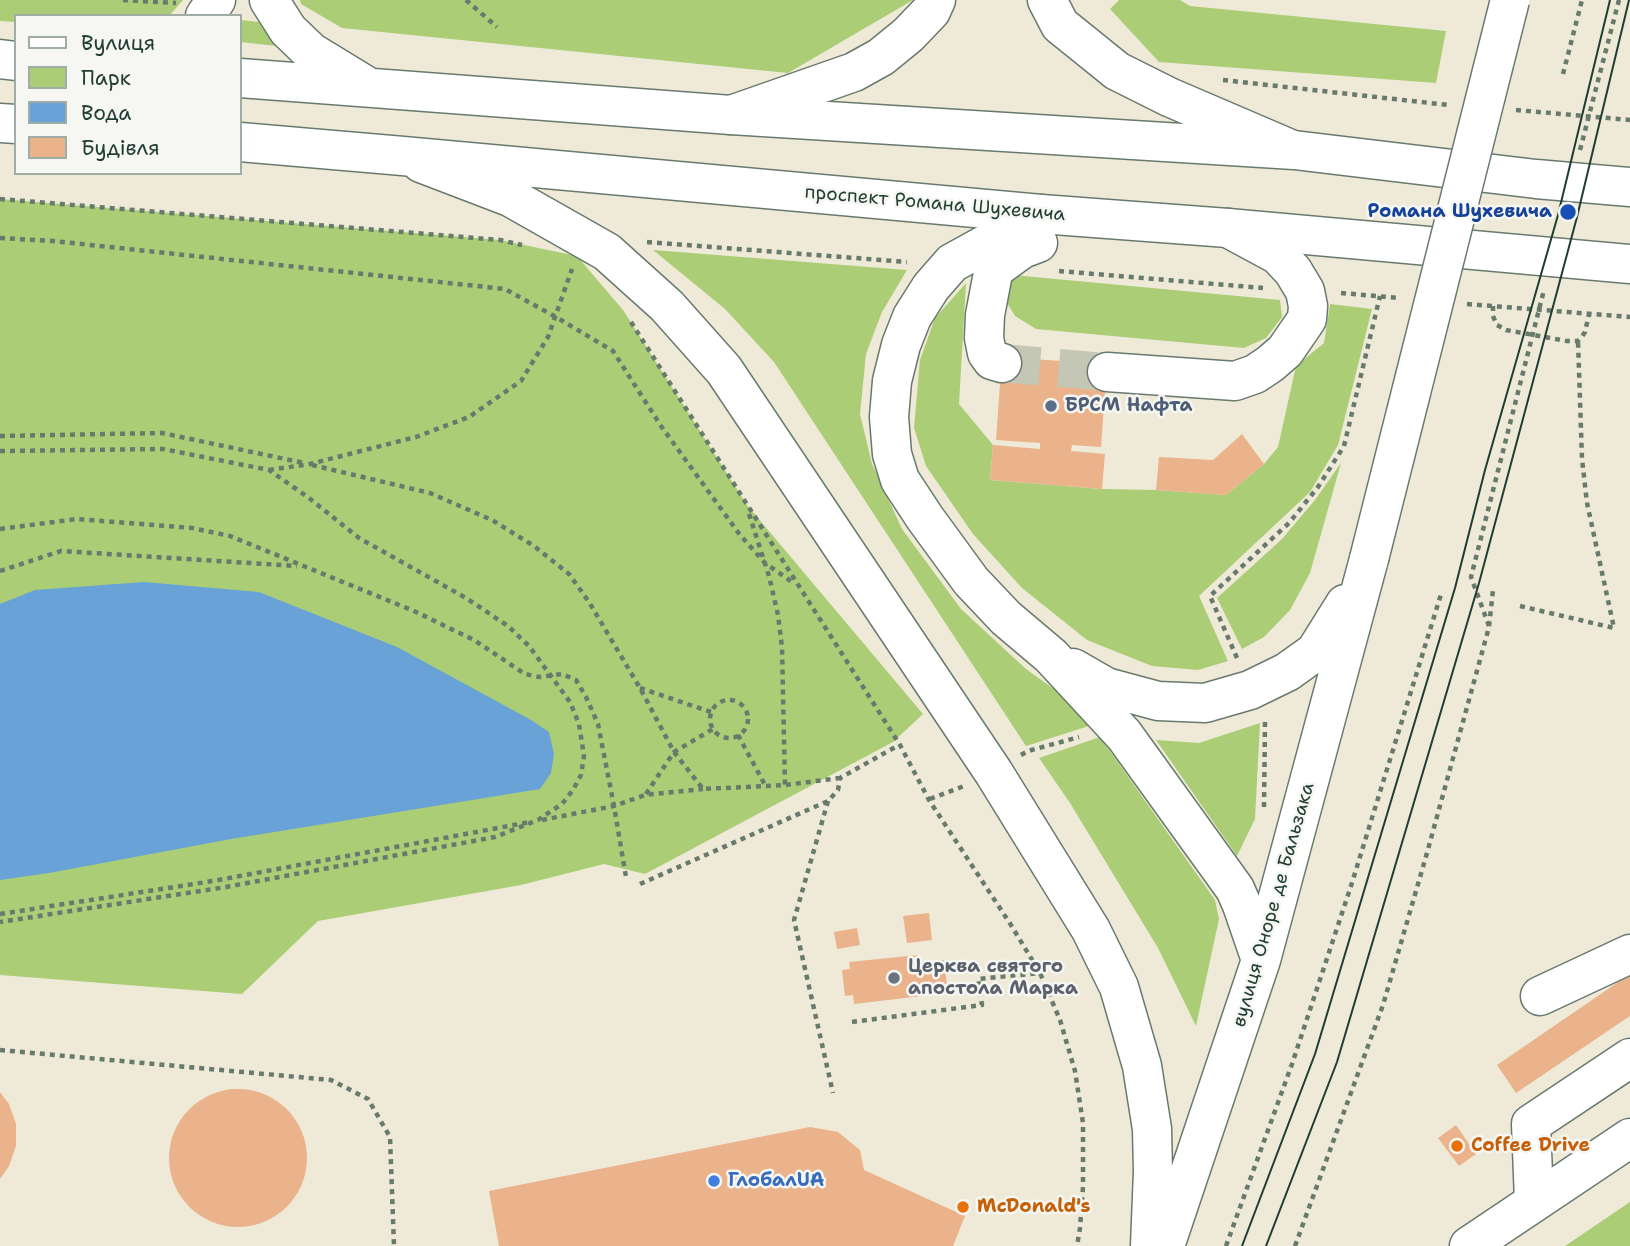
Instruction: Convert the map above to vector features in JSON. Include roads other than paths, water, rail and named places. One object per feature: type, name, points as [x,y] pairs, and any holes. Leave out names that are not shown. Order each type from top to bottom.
[{"type":"street","points":[[269,0],[288,30],[311,52],[370,88]]},
{"type":"street","points":[[731,115],[854,72],[881,57],[908,35],[931,11],[936,0]]},
{"type":"street","points":[[1046,0],[1060,25],[1116,71],[1169,97],[1294,150]]},
{"type":"street","points":[[1051,656],[1106,687],[1158,701],[1205,703],[1250,690],[1287,672],[1315,652],[1369,559],[1510,0]]},
{"type":"street","points":[[242,78],[731,115],[1294,150],[1536,179],[1630,187]]},
{"type":"street","name":"проспект Романа Шухевича","points":[[242,142],[1628,264]]},
{"type":"street","points":[[403,156],[510,197],[667,306],[724,370],[994,773],[1091,930],[1119,987],[1142,1066],[1152,1129],[1150,1246]]},
{"type":"street","points":[[1041,214],[952,263],[931,287],[912,317],[891,381],[889,417],[892,454],[900,480],[971,581],[1006,618],[1051,656],[1124,735],[1235,889],[1261,960]]},
{"type":"street","points":[[1002,363],[992,360],[987,353],[984,338],[989,290],[997,267],[1022,248],[1067,232],[1123,221]]},
{"type":"street","points":[[1107,372],[1235,381],[1255,374],[1285,351],[1307,319],[1305,290],[1293,271],[1278,255],[1228,228]]},
{"type":"street","name":"вулиця Оноре де Бальзака","points":[[1165,1246],[1261,960],[1369,559]]},
{"type":"street","points":[[1540,996],[1630,954]]},
{"type":"street","points":[[1534,1202],[1531,1124],[1630,1058]]},
{"type":"street","points":[[1469,1246],[1630,1138]]},
{"type":"water","points":[[144,582],[259,592],[397,647],[549,732],[554,754],[551,773],[540,789],[0,880],[0,604],[35,590]]},
{"type":"tunnel","points":[[1002,363],[1107,372]]},
{"type":"tram line","points":[[1242,1246],[1315,1054],[1455,588],[1485,470],[1558,215],[1610,0]]},
{"type":"tram line","points":[[1266,1246],[1337,1062],[1479,583],[1577,217],[1629,0]]},
{"type":"place","name":"Романа Шухевича","points":[[1568,212]]},
{"type":"place","name":"БРСМ Нафта","points":[[1051,406]]},
{"type":"place","name":"Церква святого апостола Марка","points":[[894,978]]},
{"type":"place","name":"Coffee Drive","points":[[1457,1146]]},
{"type":"place","name":"ГлобалUA","points":[[714,1181]]},
{"type":"place","name":"McDonald's","points":[[963,1207]]}]
